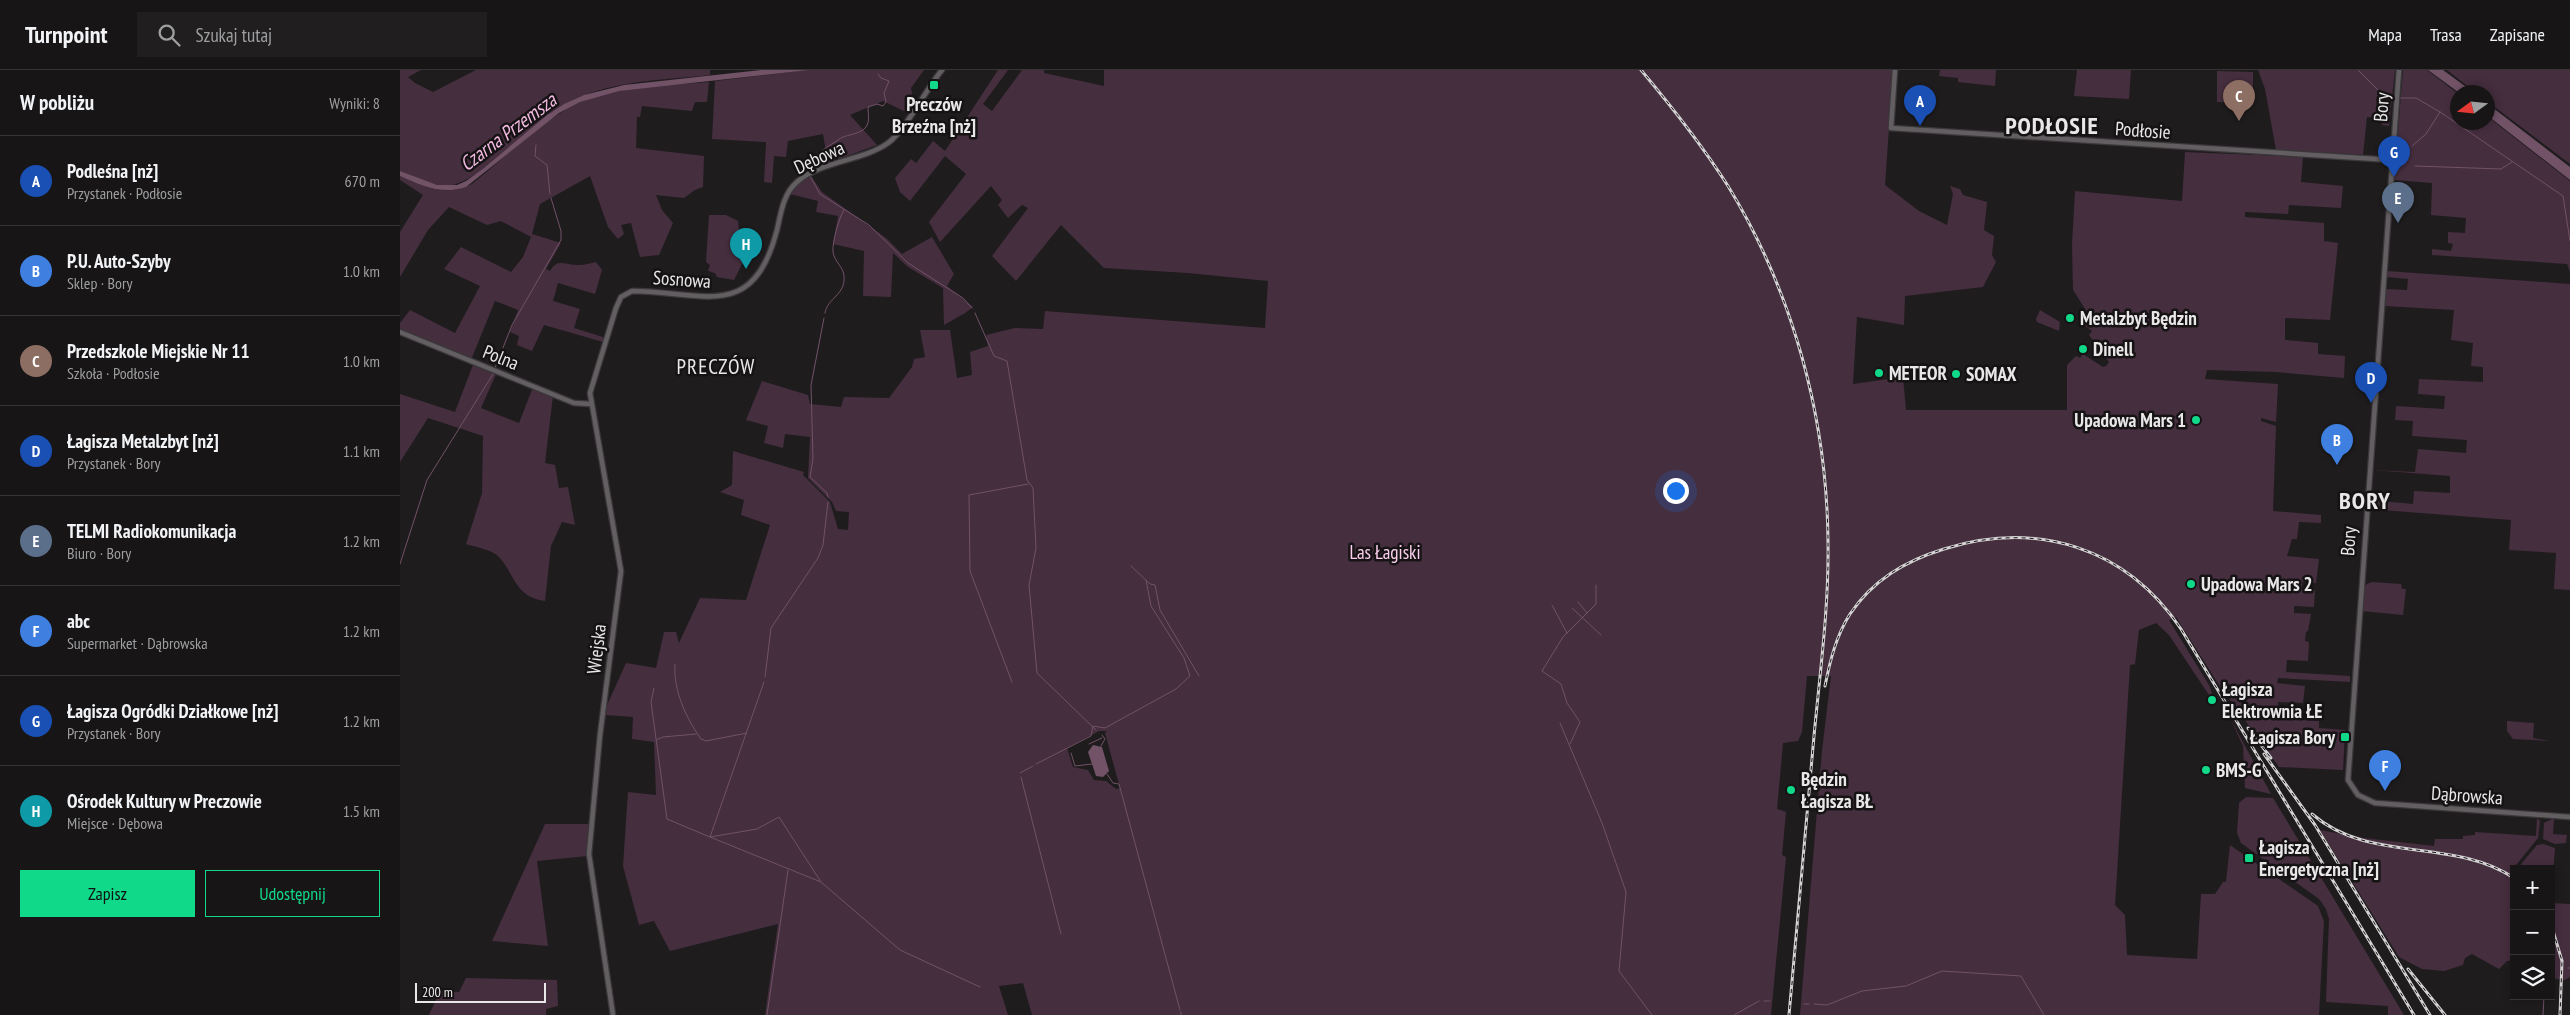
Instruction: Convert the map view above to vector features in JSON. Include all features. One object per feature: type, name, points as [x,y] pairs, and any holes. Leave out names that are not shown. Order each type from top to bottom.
[{"type":"street","name":"Dębowa","points":[[737,292],[754,281],[767,263],[786,198],[795,183],[807,175],[888,143],[942,70]]},
{"type":"street","name":"Podłosie","points":[[1896,70],[1891,128],[2392,160]]},
{"type":"street","name":"Bory","points":[[2363,799],[2349,784],[2347,770],[2399,70]]},
{"type":"street","name":"Sosnowa","points":[[625,294],[639,291],[718,296],[737,292]]},
{"type":"street","name":"Wiejska","points":[[613,1015],[589,854],[601,727],[621,570],[591,404],[591,389],[618,302],[625,294]]},
{"type":"street","name":"Polna","points":[[400,332],[574,404],[591,404]]},
{"type":"street","name":"Dąbrowska","points":[[2363,799],[2375,803],[2570,817]]},
{"type":"green space","points":[[400,70],[421,70],[408,77],[415,83],[433,92],[476,70],[710,70],[710,75],[624,84],[575,99],[560,107],[473,176],[457,184],[443,186],[426,182],[400,171]]},
{"type":"green space","points":[[807,70],[924,70],[911,88],[914,103],[908,113],[883,101],[850,115],[877,145],[828,163],[823,134],[788,141],[786,157],[774,156],[772,183],[764,182],[766,142],[712,139],[715,81]]},
{"type":"green space","name":"Las Łagiski","points":[[998,70],[1008,70],[983,104],[992,111],[1022,70],[1044,70],[1044,73],[1104,86],[1104,70],[1893,70],[1885,185],[1919,211],[1947,225],[1953,194],[1950,186],[1960,189],[1963,195],[1987,202],[1984,230],[1994,236],[1992,255],[1996,262],[1983,287],[1905,296],[1904,325],[1857,317],[1853,384],[1903,377],[1906,410],[2067,410],[2067,365],[2076,356],[2080,358],[2083,354],[2103,367],[2106,366],[2109,362],[2089,335],[2092,331],[2084,325],[2089,315],[2073,290],[2072,244],[2075,191],[2182,201],[2185,152],[2303,157],[2301,182],[2343,186],[2341,208],[2289,205],[2288,214],[2245,212],[2245,217],[2324,223],[2324,241],[2338,243],[2330,320],[2285,318],[2285,340],[2318,343],[2318,354],[2345,356],[2344,378],[2276,372],[2207,370],[2205,379],[2278,384],[2276,422],[2261,418],[2261,421],[2276,426],[2273,511],[2321,515],[2321,523],[2299,522],[2297,539],[2292,539],[2287,556],[2319,559],[2316,583],[2302,582],[2302,589],[2315,590],[2314,607],[2294,606],[2294,613],[2311,614],[2305,641],[2309,642],[2308,661],[2287,660],[2286,672],[2350,676],[2350,682],[2278,678],[2277,683],[2305,686],[2303,703],[2278,702],[2278,713],[2288,714],[2287,719],[2319,721],[2319,728],[2345,730],[2343,770],[2279,767],[2217,682],[2176,617],[2169,620],[2209,685],[2212,693],[2209,695],[2169,635],[2156,623],[2139,630],[2135,664],[2130,665],[2115,905],[2125,915],[2127,955],[2197,959],[2201,894],[2215,894],[2223,882],[2226,882],[2230,845],[2318,906],[2324,921],[2319,1015],[1800,1015],[1822,751],[1831,676],[1807,676],[1802,732],[1798,741],[1783,743],[1777,809],[1786,812],[1782,855],[1786,857],[1771,1015],[1032,1015],[1023,983],[999,986],[1008,1015],[765,1015],[778,924],[670,951],[654,921],[639,925],[623,866],[628,792],[656,795],[654,742],[632,739],[633,717],[606,715],[607,705],[626,663],[656,668],[664,632],[676,632],[679,643],[700,598],[746,600],[770,525],[741,515],[744,500],[720,492],[732,485],[733,451],[804,472],[803,475],[830,502],[838,529],[848,530],[849,512],[836,511],[832,502],[808,478],[810,437],[785,434],[783,448],[764,443],[768,426],[746,420],[762,381],[808,395],[810,404],[841,407],[844,397],[889,398],[912,367],[914,359],[925,357],[920,330],[950,330],[957,378],[972,375],[970,352],[988,346],[986,335],[1015,328],[1043,329],[1045,311],[1265,328],[1268,281],[1188,273],[1104,268],[1061,225],[1016,281],[992,256],[1028,208],[1022,205],[1008,218],[998,205],[1002,200],[991,186],[940,242],[929,222],[966,174],[945,156],[910,201],[900,192],[895,178],[911,159],[916,163],[933,141],[945,151]],"holes":[[[1099,731],[1107,731],[1105,733],[1120,788],[1116,789],[1106,781],[1094,780],[1088,770],[1073,767],[1067,748]]]},
{"type":"green space","points":[[1940,70],[1996,70],[1995,86],[1958,82],[1958,78],[1939,76]]},
{"type":"green space","points":[[2077,70],[2131,70],[2129,99],[2074,96]]},
{"type":"green space","points":[[2258,70],[2395,70],[2389,126],[2382,125],[2382,118],[2367,117],[2363,155],[2276,150],[2265,89]]},
{"type":"green space","points":[[2403,70],[2427,70],[2450,88],[2450,130],[2495,130],[2495,122],[2570,181],[2570,272],[2567,264],[2432,255],[2432,249],[2451,251],[2453,244],[2448,243],[2448,232],[2465,233],[2466,218],[2431,215],[2432,183],[2394,180]]},
{"type":"green space","points":[[2447,70],[2570,70],[2570,164],[2495,107],[2495,85],[2466,85]]},
{"type":"green space","points":[[2217,71],[2253,72],[2253,103],[2217,102]]},
{"type":"green space","points":[[709,82],[707,102],[695,102],[692,111],[642,106],[640,117],[637,117],[636,148],[704,156],[703,187],[684,198],[656,195],[662,210],[673,223],[659,255],[640,257],[631,223],[621,225],[624,234],[618,239],[608,227],[590,176],[540,204],[532,234],[561,243],[546,269],[550,271],[559,263],[579,265],[596,262],[602,270],[595,294],[558,283],[553,301],[580,309],[574,328],[603,337],[603,342],[544,325],[532,351],[517,345],[519,336],[510,332],[518,310],[495,301],[471,360],[400,329],[400,323],[410,310],[455,333],[480,286],[444,269],[461,247],[511,272],[523,257],[531,237],[501,221],[487,225],[449,207],[428,230],[400,277],[400,232],[423,195],[400,180],[400,176],[436,189],[454,190],[463,188],[472,184],[552,119],[578,103],[609,92],[626,89]]},
{"type":"green space","points":[[811,176],[822,192],[886,238],[902,254],[932,237],[954,274],[947,286],[973,307],[944,325],[943,288],[908,267],[893,253],[891,297],[863,296],[864,251],[833,244],[838,216],[816,212],[818,201],[790,194],[802,180]]},
{"type":"green space","points":[[709,215],[726,215],[738,221],[740,240],[744,241],[743,262],[734,280],[717,277],[715,273],[708,271],[710,265],[706,262]]},
{"type":"green space","points":[[2387,271],[2570,284],[2570,590],[2554,589],[2556,553],[2509,550],[2511,520],[2369,509],[2370,500],[2413,504],[2414,491],[2450,493],[2450,476],[2372,470],[2415,472],[2418,449],[2466,453],[2467,440],[2412,436],[2413,421],[2395,420],[2396,406],[2444,409],[2445,396],[2418,394],[2419,379],[2483,382],[2483,367],[2471,366],[2473,343],[2451,340],[2454,310],[2385,306],[2386,289],[2407,290],[2408,279],[2387,277]]},
{"type":"green space","points":[[2040,310],[2060,322],[2059,331],[2037,322],[2036,319]]},
{"type":"green space","points":[[474,362],[497,372],[481,408],[519,423],[533,387],[553,396],[545,463],[555,465],[559,488],[568,487],[575,525],[562,522],[551,546],[545,601],[527,595],[521,590],[499,557],[488,551],[466,544],[482,493],[483,436],[428,418],[400,462],[400,394],[455,412]]},
{"type":"green space","points":[[2372,582],[2401,584],[2402,589],[2406,589],[2403,615],[2361,611],[2363,589]]},
{"type":"green space","points":[[2230,718],[2271,794],[2245,788],[2243,746]]},
{"type":"green space","points":[[2507,721],[2534,723],[2533,738],[2549,741],[2513,739],[2507,731]]},
{"type":"green space","points":[[2246,797],[2273,798],[2404,1015],[2388,1015],[2388,1006],[2326,1002],[2329,919],[2326,909],[2319,899],[2241,843],[2237,833],[2239,803]]},
{"type":"green space","points":[[2537,818],[2540,821],[2538,838],[2516,865],[2510,865],[2510,961],[2499,969],[2472,954],[2465,958],[2463,965],[2444,971],[2422,969],[2399,957],[2320,830],[2364,838],[2434,846],[2435,839],[2463,839],[2463,836],[2475,835],[2475,832],[2536,836]]},
{"type":"green space","points":[[2554,818],[2553,834],[2567,835],[2566,843],[2555,844],[2543,839],[2544,823]]},
{"type":"green space","points":[[545,824],[589,824],[588,856],[537,861],[548,946],[492,941]]},
{"type":"green space","points":[[2543,844],[2555,848],[2554,865],[2520,865],[2537,845]]},
{"type":"green space","points":[[2555,903],[2570,904],[2570,977],[2565,980],[2555,979]]},
{"type":"green space","points":[[466,978],[557,980],[558,1006],[546,1009],[546,1015],[429,1015],[440,991],[459,992]]},
{"type":"shaded area","points":[[761,70],[809,70],[619,91],[580,102],[559,113],[466,187],[440,190],[424,186],[400,176],[400,171],[437,185],[457,185],[484,168],[546,116],[564,104],[584,95],[624,85]]},
{"type":"shaded area","points":[[2428,70],[2443,70],[2463,85],[2450,86]]},
{"type":"shaded area","points":[[2495,109],[2570,167],[2570,180],[2495,121]]},
{"type":"shaded area","points":[[1093,745],[1102,747],[1109,771],[1103,777],[1096,776],[1088,752]]},
{"type":"waterway","points":[[2358,70],[2383,95],[2390,97]]},
{"type":"waterway","points":[[808,171],[806,163],[814,156],[841,138],[858,133],[866,127],[868,107],[877,104],[883,106],[886,102],[884,93],[889,81],[881,78],[878,74]]},
{"type":"waterway","points":[[2399,98],[2416,98],[2440,112],[2563,196],[2570,241]]},
{"type":"waterway","points":[[2412,146],[2426,134],[2440,112]]},
{"type":"waterway","points":[[536,145],[535,156],[547,165],[550,194]]},
{"type":"waterway","points":[[2415,166],[2501,169],[2512,162]]},
{"type":"waterway","points":[[810,176],[820,194],[869,225],[908,263],[963,298],[972,308]]},
{"type":"waterway","points":[[495,368],[512,325],[561,240],[561,231],[551,198]]},
{"type":"waterway","points":[[825,313],[826,308],[842,288],[844,282],[844,273],[833,252],[838,224],[844,210]]},
{"type":"waterway","points":[[975,313],[994,356],[1007,361],[1027,480],[1033,488],[1036,548],[1029,585],[1037,673],[1096,730]]},
{"type":"waterway","points":[[824,318],[811,385],[813,459],[810,477],[827,493],[828,497]]},
{"type":"waterway","points":[[400,564],[427,480],[493,374]]},
{"type":"waterway","points":[[1012,682],[970,571],[969,495],[1028,484]]},
{"type":"waterway","points":[[765,677],[771,628],[818,558],[823,545],[828,502]]},
{"type":"waterway","points":[[1131,566],[1150,584],[1155,585],[1160,610],[1199,676]]},
{"type":"waterway","points":[[1036,764],[1091,736],[1093,726],[1105,728],[1176,689],[1190,676],[1184,658],[1151,606],[1146,580]]},
{"type":"waterway","points":[[1570,744],[1580,722],[1567,703],[1561,684],[1542,671],[1563,637],[1596,604],[1596,585]]},
{"type":"waterway","points":[[1578,602],[1587,613]]},
{"type":"waterway","points":[[1552,605],[1567,633]]},
{"type":"waterway","points":[[1572,608],[1601,635]]},
{"type":"waterway","points":[[675,664],[678,694],[690,722],[701,739],[706,741],[747,733]]},
{"type":"waterway","points":[[764,682],[710,837],[821,882],[900,950],[980,987]]},
{"type":"waterway","points":[[654,688],[651,702],[667,819],[710,837],[757,829],[779,817],[821,882]]},
{"type":"waterway","points":[[1560,723],[1602,823],[1626,892],[1619,971],[1652,1015]]},
{"type":"waterway","points":[[656,740],[663,737],[696,734]]},
{"type":"waterway","points":[[1101,746],[1105,739],[1102,735]]},
{"type":"waterway","points":[[1089,744],[1102,738]]},
{"type":"waterway","points":[[1071,753],[1075,766],[1092,764]]},
{"type":"waterway","points":[[1020,773],[1033,766]]},
{"type":"waterway","points":[[1107,774],[1113,783],[1119,784],[1180,1010]]},
{"type":"waterway","points":[[1021,777],[1061,934]]},
{"type":"waterway","points":[[767,1015],[788,870]]},
{"type":"waterway","points":[[1814,1004],[1827,1005],[1862,991],[1906,986],[1942,971],[2021,976],[2044,1015]]},
{"type":"waterway","points":[[2543,1015],[2544,1000]]},
{"type":"waterway","points":[[1734,1015],[1759,1001]]},
{"type":"waterway","points":[[1764,1001],[1770,1001]]},
{"type":"waterway","points":[[1804,1004],[1809,1004]]},
{"type":"railway","points":[[1641,70],[1675,112],[1728,186],[1751,227],[1771,269],[1802,357],[1821,449],[1826,495],[1828,542],[1827,591],[1789,1015]]},
{"type":"railway","points":[[1825,686],[1837,640],[1850,614],[1869,591],[1891,573],[1916,559],[1944,549],[1979,541],[2013,538],[2045,540],[2077,547],[2106,560],[2134,578],[2159,601],[2181,629],[2414,1015]]},
{"type":"railway","points":[[2248,728],[2271,758]]},
{"type":"railway","points":[[2264,754],[2315,825],[2430,1015]]},
{"type":"railway","points":[[2312,814],[2335,829],[2359,839],[2464,858],[2490,866],[2510,876]]},
{"type":"railway","points":[[2555,937],[2562,961],[2560,1015]]},
{"type":"railway","points":[[2408,969],[2445,1015]]},
{"type":"place","name":"Preczów Brzeźna [nż]","points":[[934,85]]},
{"type":"place","name":"Przedszkole Miejskie Nr 11","points":[[2239,121]]},
{"type":"place","name":"Podleśna [nż]","points":[[1920,126]]},
{"type":"place","name":"Łagisza Ogródki Działkowe [nż]","points":[[2394,177]]},
{"type":"place","name":"TELMI Radiokomunikacja","points":[[2398,223]]},
{"type":"place","name":"Ośrodek Kultury w Preczowie","points":[[746,269]]},
{"type":"place","name":"Metalzbyt Będzin","points":[[2070,318]]},
{"type":"place","name":"Dinell","points":[[2083,349]]},
{"type":"place","name":"METEOR","points":[[1879,373]]},
{"type":"place","name":"SOMAX","points":[[1956,374]]},
{"type":"place","name":"Łagisza Metalzbyt [nż]","points":[[2371,403]]},
{"type":"place","name":"Upadowa Mars 1","points":[[2196,420]]},
{"type":"place","name":"P.U. Auto-Szyby","points":[[2337,465]]},
{"type":"place","name":"Upadowa Mars 2","points":[[2191,584]]},
{"type":"place","name":"Łagisza Elektrownia ŁE","points":[[2212,700]]},
{"type":"place","name":"Łagisza Bory","points":[[2345,737]]},
{"type":"place","name":"BMS-G","points":[[2206,770]]},
{"type":"place","name":"Będzin Łagisza BŁ","points":[[1791,790]]},
{"type":"place","name":"abc","points":[[2385,791]]},
{"type":"place","name":"Łagisza Energetyczna [nż]","points":[[2249,858]]},
{"type":"district","name":"PODŁOSIE","points":[[2052,126]]},
{"type":"district","name":"PRECZÓW","points":[[716,367]]},
{"type":"district","name":"BORY","points":[[2365,501]]},
{"type":"water label","name":"Czarna Przemsza","points":[[508,132]]}]
